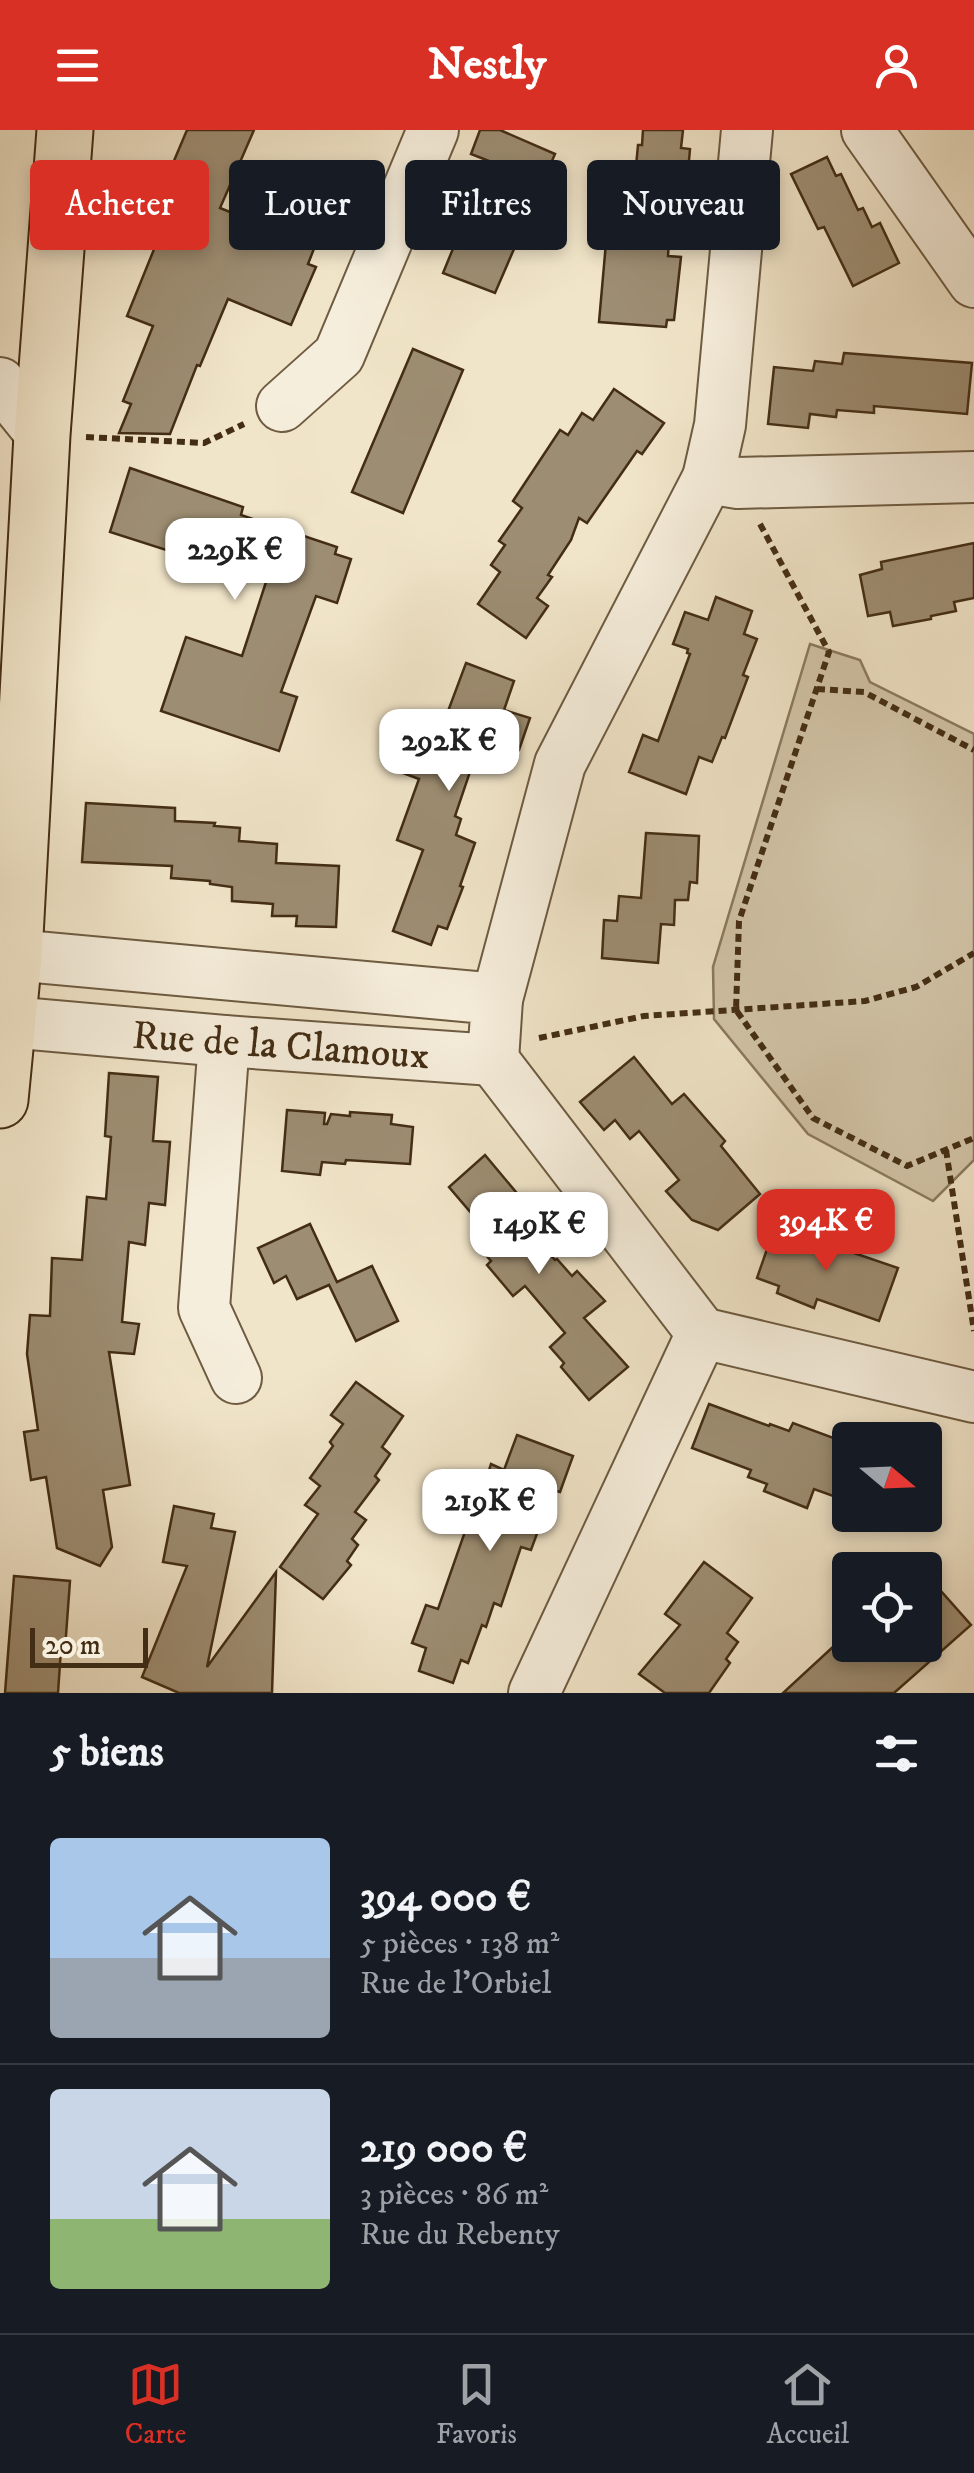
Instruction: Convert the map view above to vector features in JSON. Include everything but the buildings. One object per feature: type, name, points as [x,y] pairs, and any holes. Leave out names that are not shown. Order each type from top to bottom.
[{"type":"main road","points":[[0,1100],[14,955],[42,435],[65,130]]},
{"type":"street","points":[[282,406],[339,355],[433,130]]},
{"type":"street","points":[[747,130],[720,425],[723,480],[560,764],[495,1036],[702,1333],[974,1396]]},
{"type":"street","points":[[867,130],[974,282]]},
{"type":"street","points":[[0,383],[42,435]]},
{"type":"street","points":[[723,480],[974,476]]},
{"type":"street","name":"Rue de la Clamoux","points":[[14,955],[495,1036]]},
{"type":"street","name":"Rue de la Clamoux","points":[[9,1022],[224,1041],[495,1036]]},
{"type":"street","points":[[224,1041],[204,1308],[236,1378]]},
{"type":"street","points":[[534,1693],[702,1333]]},
{"type":"path","points":[[42,435],[204,443],[282,406]]},
{"type":"path","points":[[723,480],[829,652],[739,921],[736,1010],[814,1118],[907,1166],[974,1138]]},
{"type":"path","points":[[817,689],[864,692],[974,750]]},
{"type":"path","points":[[495,1036],[644,1016],[865,1001],[916,987],[974,953]]},
{"type":"path","points":[[946,1150],[974,1331]]},
{"type":"shaded area","points":[[810,644],[860,660],[870,682],[974,734],[974,1160],[933,1201],[808,1134],[714,1019],[713,967]]}]
